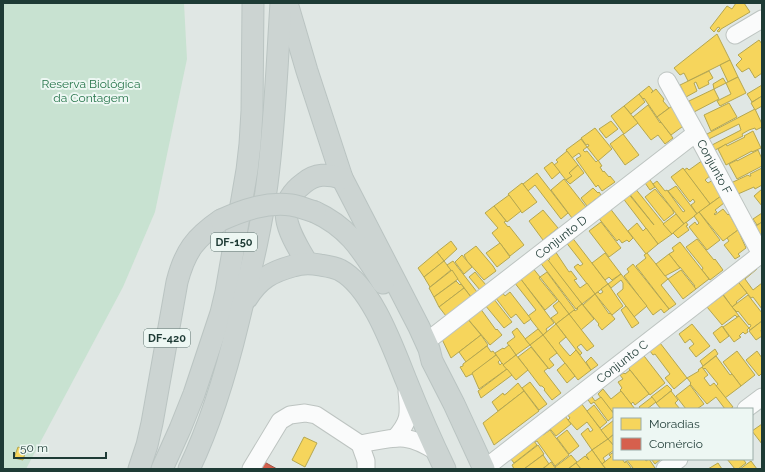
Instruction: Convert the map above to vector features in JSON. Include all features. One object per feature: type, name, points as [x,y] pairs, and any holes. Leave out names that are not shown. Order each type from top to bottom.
[{"type":"main road","name":"DF-150","points":[[162,469],[194,394],[221,313],[226,292],[247,170],[250,144],[252,111],[253,3]]},
{"type":"main road","name":"DF-150","points":[[189,469],[216,402],[252,272],[267,184],[275,100],[281,3]]},
{"type":"main road","points":[[287,3],[307,71],[342,178],[429,352]]},
{"type":"main road","points":[[307,263],[289,232],[286,213],[288,201],[295,191],[312,177],[319,174],[342,178]]},
{"type":"main road","name":"DF-420","points":[[139,469],[152,423],[177,282],[187,253],[206,231],[221,220],[251,208],[291,205],[329,218],[351,236],[406,319],[425,352],[429,352],[484,469]]},
{"type":"main road","points":[[243,303],[255,286],[267,276],[282,269],[307,263],[340,270],[350,277],[365,293],[389,338],[406,381],[441,460]]},
{"type":"street","points":[[735,35],[762,19]]},
{"type":"street","name":"Conjunto F","points":[[667,81],[761,255]]},
{"type":"street","name":"Conjunto D","points":[[429,352],[696,133]]},
{"type":"street","name":"Conjunto C","points":[[484,469],[761,255]]},
{"type":"street","points":[[395,438],[404,428],[408,419],[406,381]]},
{"type":"street","points":[[747,408],[762,397]]},
{"type":"street","points":[[251,469],[280,421],[290,415],[305,413],[316,415],[360,444],[395,438],[412,439],[422,442],[441,460]]},
{"type":"street","points":[[360,444],[361,466]]},
{"type":"street","points":[[665,469],[678,460]]},
{"type":"green space","name":"Reserva Biológica da Contagem","points":[[3,3],[184,3],[187,59],[155,212],[123,287],[26,469],[3,469]]},
{"type":"building: Moradias","points":[[736,3],[744,3],[750,12],[721,29],[719,32],[717,31],[720,28],[718,27],[714,32],[710,28],[727,6],[732,9]]},
{"type":"building: Moradias","points":[[717,34],[730,60],[688,81],[684,73],[680,75],[674,68]]},
{"type":"building: Moradias","points":[[759,40],[762,44],[762,73],[755,78],[749,68],[742,72],[736,65],[742,59],[738,55]]},
{"type":"building: Moradias","points":[[730,60],[738,77],[728,82],[720,65]]},
{"type":"building: Moradias","points":[[709,71],[713,78],[708,81],[709,84],[699,89],[696,82],[694,83],[697,91],[686,97],[680,85]]},
{"type":"building: Moradias","points":[[738,77],[746,93],[720,106],[717,101],[731,94],[726,83]]},
{"type":"building: Moradias","points":[[723,78],[726,83],[714,89],[713,84]]},
{"type":"building: Moradias","points":[[762,85],[762,96],[752,102],[747,94]]},
{"type":"building: Moradias","points":[[649,86],[653,91],[651,93],[656,89],[669,108],[657,117],[644,98],[643,99],[639,94]]},
{"type":"building: Moradias","points":[[714,89],[719,99],[694,112],[689,101]]},
{"type":"building: Moradias","points":[[639,94],[645,102],[631,114],[624,106]]},
{"type":"building: Moradias","points":[[762,96],[762,106],[755,110],[751,103]]},
{"type":"building: Moradias","points":[[729,103],[737,117],[711,131],[704,115]]},
{"type":"building: Moradias","points":[[648,105],[660,123],[661,122],[673,138],[665,144],[658,135],[651,140],[633,117]]},
{"type":"building: Moradias","points":[[624,106],[638,123],[624,134],[611,116]]},
{"type":"building: Moradias","points":[[672,106],[686,124],[671,135],[657,117]]},
{"type":"building: Moradias","points":[[755,109],[762,127],[756,130],[755,128],[749,130],[742,134],[743,136],[713,151],[710,145],[741,130],[739,124],[709,139],[707,134]]},
{"type":"building: Moradias","points":[[611,121],[618,129],[606,138],[599,129]]},
{"type":"building: Moradias","points":[[595,128],[612,149],[598,161],[587,147],[589,146],[588,144],[586,145],[581,138]]},
{"type":"building: Moradias","points":[[753,131],[761,148],[752,151],[726,165],[718,149],[726,144],[727,146],[745,137],[744,136]]},
{"type":"building: Moradias","points":[[623,134],[639,155],[625,165],[610,144]]},
{"type":"building: Moradias","points":[[581,139],[587,147],[583,150],[585,152],[587,151],[596,162],[598,160],[602,166],[600,167],[603,172],[604,171],[609,177],[610,176],[615,182],[602,191],[598,185],[596,187],[576,159],[581,156],[579,153],[572,158],[566,150]]},
{"type":"building: Moradias","points":[[758,150],[762,159],[762,166],[737,179],[729,164]]},
{"type":"building: Moradias","points":[[567,151],[578,165],[569,173],[572,176],[566,180],[554,165],[558,162],[556,160]]},
{"type":"building: Moradias","points":[[703,160],[711,175],[705,180],[708,183],[713,180],[721,196],[710,204],[684,170],[687,168],[689,170]]},
{"type":"building: Moradias","points":[[552,162],[560,172],[552,179],[544,168]]},
{"type":"building: Moradias","points":[[578,165],[584,173],[570,184],[566,180],[572,176],[569,173]]},
{"type":"building: Moradias","points":[[683,168],[710,204],[697,214],[691,205],[695,202],[693,199],[690,202],[671,177]]},
{"type":"building: Moradias","points":[[762,168],[762,185],[755,189],[754,187],[738,194],[731,183],[748,175],[751,176],[750,174]]},
{"type":"building: Moradias","points":[[537,173],[568,213],[561,219],[535,185],[528,191],[523,184]]},
{"type":"building: Moradias","points":[[648,177],[655,187],[650,190],[643,180]]},
{"type":"building: Moradias","points":[[564,179],[586,207],[572,218],[551,190]]},
{"type":"building: Moradias","points":[[657,181],[665,191],[667,190],[683,212],[685,211],[668,191],[676,186],[697,214],[684,224],[653,184]]},
{"type":"building: Moradias","points":[[522,183],[537,202],[522,213],[508,194]]},
{"type":"building: Moradias","points":[[634,187],[672,234],[658,244],[622,197],[627,192],[654,225],[628,192]]},
{"type":"building: Moradias","points":[[593,188],[601,195],[587,206],[581,198]]},
{"type":"building: Moradias","points":[[655,189],[674,213],[664,221],[645,197]]},
{"type":"building: Moradias","points":[[762,189],[762,206],[754,196]]},
{"type":"building: Moradias","points":[[509,195],[521,211],[507,222],[494,206]]},
{"type":"building: Moradias","points":[[721,196],[724,203],[715,210],[717,212],[714,214],[715,215],[723,209],[728,215],[729,214],[738,230],[723,241],[699,212]]},
{"type":"building: Moradias","points":[[494,206],[506,221],[504,222],[524,245],[510,256],[492,233],[498,228],[485,213]]},
{"type":"building: Moradias","points":[[609,207],[633,238],[629,242],[627,240],[622,243],[619,239],[617,241],[597,216]]},
{"type":"building: Moradias","points":[[543,210],[558,228],[543,240],[529,221]]},
{"type":"building: Moradias","points":[[699,212],[720,240],[707,250],[689,227],[695,222],[697,225],[699,223],[694,216]]},
{"type":"building: Moradias","points":[[762,213],[762,222],[757,225],[753,219]]},
{"type":"building: Moradias","points":[[676,214],[684,224],[672,234],[663,224]]},
{"type":"building: Moradias","points":[[601,222],[621,248],[609,257],[589,231]]},
{"type":"building: Moradias","points":[[686,222],[688,225],[686,226],[689,230],[678,238],[673,233]]},
{"type":"building: Moradias","points":[[762,222],[762,233],[758,236],[753,228]]},
{"type":"building: Moradias","points":[[637,223],[643,231],[646,228],[658,244],[646,254],[628,231]]},
{"type":"building: Moradias","points":[[738,230],[746,248],[738,254],[740,256],[735,259],[724,245],[729,241],[727,238]]},
{"type":"building: Moradias","points":[[571,236],[608,284],[595,294],[574,267],[578,264],[580,266],[583,264],[565,241]]},
{"type":"building: Moradias","points":[[697,239],[723,270],[710,280],[702,270],[703,268],[686,247]]},
{"type":"building: Moradias","points":[[451,241],[457,249],[444,261],[437,252]]},
{"type":"building: Moradias","points":[[680,242],[709,279],[696,289],[669,254],[674,251],[672,248]]},
{"type":"building: Moradias","points":[[500,243],[510,257],[497,267],[486,253]]},
{"type":"building: Moradias","points":[[476,246],[496,271],[484,280],[467,261],[464,255]]},
{"type":"building: Moradias","points":[[555,251],[569,272],[571,271],[577,279],[574,280],[580,288],[587,283],[595,294],[582,304],[548,261],[550,259],[548,257]]},
{"type":"building: Moradias","points":[[437,252],[444,261],[424,277],[418,268]]},
{"type":"building: Moradias","points":[[605,253],[621,274],[612,280],[609,277],[605,280],[592,263]]},
{"type":"building: Moradias","points":[[647,253],[668,279],[661,285],[676,304],[669,309],[636,266],[646,258],[644,255]]},
{"type":"building: Moradias","points":[[669,254],[680,268],[665,276],[656,264]]},
{"type":"building: Moradias","points":[[462,255],[472,267],[464,274],[455,262]]},
{"type":"building: Moradias","points":[[545,256],[582,304],[576,309],[539,261]]},
{"type":"building: Moradias","points":[[444,261],[451,270],[430,287],[424,277]]},
{"type":"building: Moradias","points":[[453,261],[477,292],[471,297],[447,265]]},
{"type":"building: Moradias","points":[[633,264],[669,309],[664,313],[661,309],[653,315],[624,276],[629,272],[627,269]]},
{"type":"building: Moradias","points":[[753,264],[757,269],[745,279],[753,290],[762,283],[762,309],[735,278]]},
{"type":"building: Moradias","points":[[532,267],[557,300],[545,310],[519,277]]},
{"type":"building: Moradias","points":[[452,270],[458,279],[434,297],[429,288]]},
{"type":"building: Moradias","points":[[681,270],[696,289],[683,299],[668,279]]},
{"type":"building: Moradias","points":[[475,272],[486,285],[480,290],[469,277]]},
{"type":"building: Moradias","points":[[547,272],[575,310],[569,314],[540,277]]},
{"type":"building: Moradias","points":[[621,274],[647,306],[634,317],[617,294],[623,289],[623,283],[621,280],[611,288],[608,284]]},
{"type":"building: Moradias","points":[[520,278],[554,323],[546,329],[547,331],[543,335],[528,316],[536,310],[514,282]]},
{"type":"building: Moradias","points":[[735,278],[747,293],[732,307],[720,290]]},
{"type":"building: Moradias","points":[[456,281],[464,288],[439,307],[434,297]]},
{"type":"building: Moradias","points":[[608,284],[623,306],[612,315],[595,294],[598,292],[600,294],[603,292],[601,289]]},
{"type":"building: Moradias","points":[[464,288],[471,297],[446,316],[439,307]]},
{"type":"building: Moradias","points":[[501,291],[505,296],[510,292],[531,319],[524,324],[516,314],[511,318],[495,297]]},
{"type":"building: Moradias","points":[[595,294],[609,314],[610,313],[615,319],[602,330],[598,325],[599,324],[583,305]]},
{"type":"building: Moradias","points":[[723,295],[739,316],[737,317],[735,315],[722,325],[707,307]]},
{"type":"building: Moradias","points":[[748,295],[762,313],[762,321],[750,330],[750,324],[749,325],[738,311],[737,312],[732,307]]},
{"type":"building: Moradias","points":[[493,298],[512,322],[504,328],[485,305]]},
{"type":"building: Moradias","points":[[559,301],[569,314],[556,324],[551,318],[558,313],[553,306]]},
{"type":"building: Moradias","points":[[582,304],[594,319],[581,330],[569,314],[578,309],[577,308]]},
{"type":"building: Moradias","points":[[626,306],[639,323],[632,328],[621,310]]},
{"type":"building: Moradias","points":[[480,308],[496,330],[497,329],[502,335],[490,345],[467,318]]},
{"type":"building: Moradias","points":[[569,314],[594,346],[587,351],[581,344],[577,347],[582,353],[580,355],[556,324]]},
{"type":"building: Moradias","points":[[739,316],[749,328],[747,330],[748,332],[745,334],[743,332],[739,336],[741,337],[734,342],[723,327]]},
{"type":"building: Moradias","points":[[466,317],[481,335],[451,358],[440,335]]},
{"type":"building: Moradias","points":[[762,321],[762,336],[756,340],[749,331]]},
{"type":"building: Moradias","points":[[556,324],[566,337],[559,343],[570,356],[576,350],[591,370],[578,380],[543,335]]},
{"type":"building: Moradias","points":[[692,324],[710,346],[696,357],[689,348],[694,344],[690,339],[685,343],[679,334]]},
{"type":"building: Moradias","points":[[722,326],[729,336],[720,343],[713,333]]},
{"type":"building: Moradias","points":[[517,328],[530,345],[516,355],[507,343],[515,337],[512,332]]},
{"type":"building: Moradias","points":[[538,329],[543,335],[530,345],[525,339]]},
{"type":"building: Moradias","points":[[481,335],[488,345],[466,362],[459,352]]},
{"type":"building: Moradias","points":[[543,335],[557,353],[549,359],[554,365],[549,369],[530,345]]},
{"type":"building: Moradias","points":[[657,339],[687,378],[674,389],[665,378],[670,374],[655,354],[653,355],[647,347]]},
{"type":"building: Moradias","points":[[509,345],[516,355],[503,365],[495,353]]},
{"type":"building: Moradias","points":[[487,346],[491,352],[493,351],[496,355],[466,377],[460,367]]},
{"type":"building: Moradias","points":[[531,347],[548,368],[544,371],[561,393],[552,400],[544,390],[545,389],[540,386],[518,357]]},
{"type":"building: Moradias","points":[[715,349],[718,354],[703,366],[700,361]]},
{"type":"building: Moradias","points":[[737,351],[755,375],[741,386],[723,362]]},
{"type":"building: Moradias","points":[[757,351],[762,358],[762,373],[759,376],[746,360]]},
{"type":"building: Moradias","points":[[641,352],[665,383],[650,395],[626,365]]},
{"type":"building: Moradias","points":[[496,355],[500,360],[498,362],[500,365],[502,363],[507,369],[479,389],[472,373]]},
{"type":"building: Moradias","points":[[516,355],[528,370],[516,380],[503,365]]},
{"type":"building: Moradias","points":[[716,356],[730,375],[732,374],[741,386],[725,398],[716,386],[718,384],[705,368],[704,369],[702,367]]},
{"type":"building: Moradias","points":[[591,357],[598,365],[591,370],[586,362]]},
{"type":"building: Moradias","points":[[565,363],[575,376],[567,383],[557,370]]},
{"type":"building: Moradias","points":[[702,367],[708,375],[704,378],[710,386],[714,383],[733,407],[724,408],[716,397],[707,404],[690,384],[691,383],[687,378],[699,371],[698,370]]},
{"type":"building: Moradias","points":[[507,369],[512,375],[481,398],[478,391]]},
{"type":"building: Moradias","points":[[630,370],[649,394],[635,405],[633,402],[631,404],[620,390],[622,388],[618,382],[623,379],[620,375],[625,374]]},
{"type":"building: Moradias","points":[[530,382],[547,404],[539,410],[522,388]]},
{"type":"building: Moradias","points":[[518,383],[524,391],[498,411],[492,402],[503,393],[504,395],[506,394]]},
{"type":"building: Moradias","points":[[667,385],[672,390],[656,403],[651,397]]},
{"type":"building: Moradias","points":[[690,385],[704,404],[698,408],[685,408],[676,396]]},
{"type":"building: Moradias","points":[[603,389],[611,399],[621,391],[634,408],[613,408],[612,412],[598,394]]},
{"type":"building: Moradias","points":[[524,391],[539,411],[494,445],[483,423]]},
{"type":"building: Moradias","points":[[671,391],[678,400],[675,403],[679,408],[660,408],[656,403]]},
{"type":"building: Moradias","points":[[590,394],[595,401],[601,397],[613,413],[613,417],[608,421],[594,402],[591,404],[586,397]]},
{"type":"building: Moradias","points":[[652,397],[656,402],[648,408],[639,407]]},
{"type":"building: Moradias","points":[[581,403],[608,439],[592,450],[581,434],[588,428],[590,432],[593,430],[587,422],[577,430],[568,420],[570,418],[567,414]]},
{"type":"building: Moradias","points":[[594,405],[607,422],[600,428],[587,411]]},
{"type":"building: Moradias","points":[[562,412],[571,424],[556,436],[546,424]]},
{"type":"building: Moradias","points":[[613,421],[613,435],[608,439],[601,430]]},
{"type":"building: Moradias","points":[[762,424],[762,444],[753,432],[753,430]]},
{"type":"building: Moradias","points":[[538,429],[543,435],[550,430],[569,455],[555,466],[537,441],[535,442],[530,436]]},
{"type":"building: Moradias","points":[[567,430],[579,446],[569,454],[557,438]]},
{"type":"building: Moradias","points":[[613,435],[613,445],[608,439]]},
{"type":"building: Moradias","points":[[530,436],[537,445],[514,463],[507,454]]},
{"type":"building: Moradias","points":[[304,437],[317,443],[305,467],[292,460]]},
{"type":"building: Moradias","points":[[608,439],[613,445],[613,451],[603,458],[605,461],[602,464],[592,450]]},
{"type":"building: Moradias","points":[[538,445],[544,454],[524,469],[514,469],[512,465]]},
{"type":"building: Moradias","points":[[18,447],[26,450],[23,460],[14,458]]},
{"type":"building: Moradias","points":[[592,450],[606,469],[581,469],[576,463],[585,456],[589,460],[586,455]]},
{"type":"building: Moradias","points":[[613,453],[613,460],[623,460],[625,463],[626,461],[632,469],[606,469],[602,464],[611,457],[609,455]]},
{"type":"building: Moradias","points":[[543,455],[549,464],[542,469],[524,469]]},
{"type":"building: Moradias","points":[[571,455],[577,462],[568,469],[556,469],[555,467]]},
{"type":"building: Moradias","points":[[627,460],[650,460],[655,468],[632,469],[633,468]]},
{"type":"building: Moradias","points":[[652,460],[660,460],[655,464]]},
{"type":"building: Moradias","points":[[728,460],[744,460],[746,463],[738,469],[735,469]]},
{"type":"building: Moradias","points":[[751,461],[757,469],[740,469]]},
{"type":"building: Moradias","points":[[551,462],[556,469],[544,468]]},
{"type":"building: Moradias","points":[[576,463],[581,469],[568,469]]},
{"type":"building: Moradias","points":[[718,463],[722,469],[708,469]]},
{"type":"building: Comércio","points":[[250,454],[277,469],[242,469]]}]
